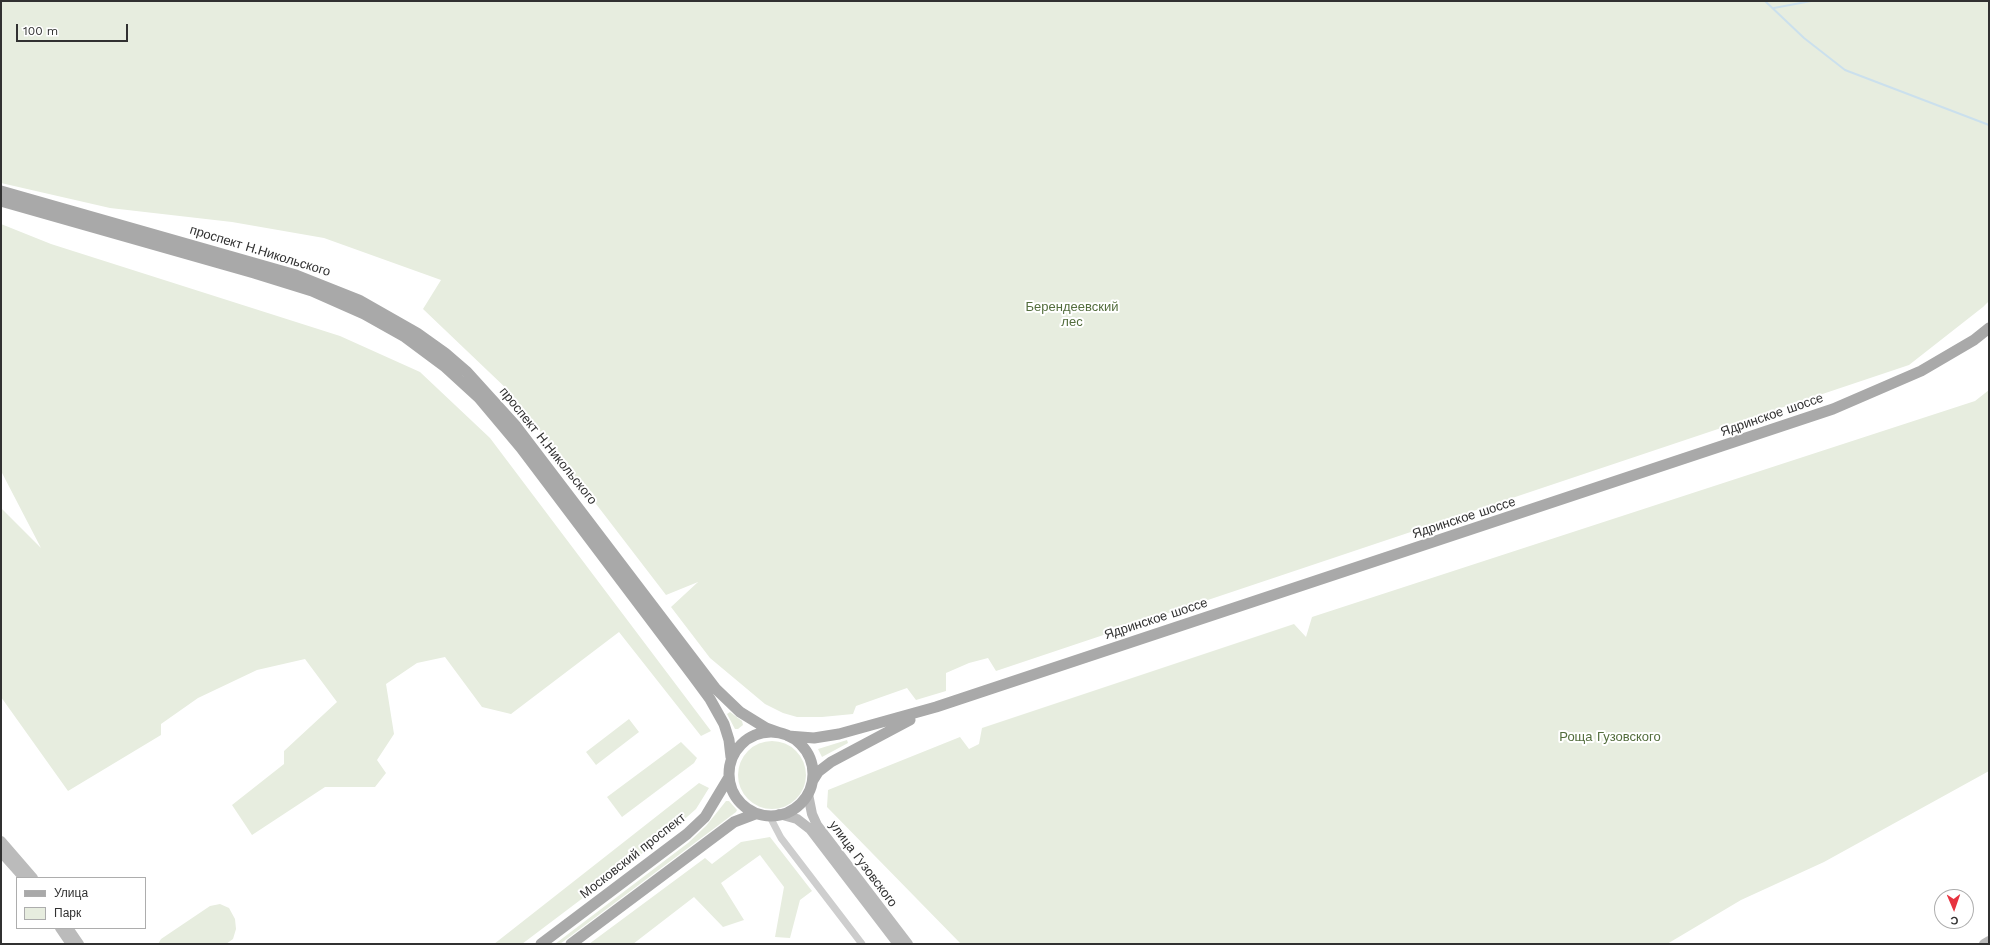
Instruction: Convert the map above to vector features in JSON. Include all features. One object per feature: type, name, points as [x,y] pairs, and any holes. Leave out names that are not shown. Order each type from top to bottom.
[{"type":"main road","name":"проспект Н.Никольского","points":[[1,190],[296,275],[359,300],[417,333],[445,353],[466,372],[516,426],[716,689],[740,712],[766,728],[784,734]]},
{"type":"main road","name":"проспект Н.Никольского","points":[[1,201],[312,291],[364,314],[398,333],[444,366],[479,398],[521,448],[710,699],[724,724],[729,740],[731,757]]},
{"type":"main road","name":"Ядринское шоссе","points":[[784,734],[809,738],[840,734],[936,707],[1833,409],[1921,371],[1974,340],[1989,328]]},
{"type":"main road","name":"Ядринское шоссе","points":[[813,780],[818,772],[831,762],[936,707]]},
{"type":"main road","points":[[571,944],[734,822],[755,814],[774,815],[794,809],[808,794],[813,780],[812,763],[802,744],[784,734],[761,734],[752,737],[740,744],[731,757],[729,777],[735,797],[747,809],[755,814]]},
{"type":"main road","name":"Московский проспект","points":[[541,944],[687,834],[704,817],[729,777]]},
{"type":"main road","name":"улица Гузовского","points":[[808,794],[812,814],[817,824],[908,944]]},
{"type":"main road","name":"улица Гузовского","points":[[774,815],[797,819],[810,829],[898,944]]},
{"type":"main road","points":[[2,847],[28,877]]},
{"type":"main road","points":[[61,929],[71,944]]},
{"type":"main road","points":[[69,929],[79,944]]},
{"type":"main road","points":[[1984,944],[1989,941]]},
{"type":"street","points":[[774,815],[781,838],[862,944]]},
{"type":"green space","name":"Берендеевский лес","points":[[1,1],[1989,1],[1989,301],[1909,365],[996,671],[988,658],[969,663],[946,673],[946,691],[916,700],[907,688],[856,706],[853,714],[822,717],[797,717],[783,713],[765,704],[710,658],[671,607],[698,582],[666,595],[510,392],[423,309],[441,280],[324,238],[232,222],[110,208],[1,183]]},
{"type":"green space","points":[[1,224],[51,244],[340,336],[420,372],[490,438],[711,731],[701,736],[619,632],[511,714],[482,707],[445,657],[417,663],[386,684],[394,734],[377,760],[386,773],[375,787],[325,787],[252,835],[232,805],[284,764],[284,751],[337,702],[305,659],[257,670],[198,698],[161,724],[161,735],[68,791],[1,697],[1,508],[41,548],[1,471]]},
{"type":"green space","name":"Роща Гузовского","points":[[1989,390],[1989,771],[1824,862],[1741,900],[1667,944],[961,944],[827,807],[828,790],[960,737],[969,749],[979,744],[982,728],[1294,624],[1306,637],[1312,617],[1975,401]]},
{"type":"green space","points":[[730,712],[742,721],[743,725],[738,729],[735,729],[727,714]]},
{"type":"green space","points":[[629,719],[639,732],[596,765],[586,752]]},
{"type":"green space","points":[[847,740],[848,743],[822,757],[818,749]]},
{"type":"green space","points":[[765,741],[779,741],[791,746],[801,756],[806,768],[806,782],[801,794],[791,804],[779,809],[765,809],[753,804],[743,794],[738,782],[738,768],[743,756],[753,746]]},
{"type":"green space","points":[[681,742],[697,758],[694,763],[622,817],[607,797]]},
{"type":"green space","points":[[699,783],[709,788],[696,809],[669,833],[522,944],[494,944]]},
{"type":"green space","points":[[726,801],[729,801],[737,810],[736,812],[560,944],[555,944],[688,843],[706,826]]},
{"type":"green space","points":[[770,837],[812,891],[800,900],[790,938],[775,937],[784,887],[760,855],[721,883],[744,920],[723,927],[694,897],[633,944],[589,944],[705,858],[712,864],[741,842]]},
{"type":"green space","points":[[220,904],[229,908],[235,919],[236,929],[233,939],[226,944],[158,944],[161,939],[210,906]]},
{"type":"waterway","points":[[1765,1],[1804,38],[1845,70],[1989,125]]},
{"type":"waterway","points":[[1774,8],[1811,1]]}]
